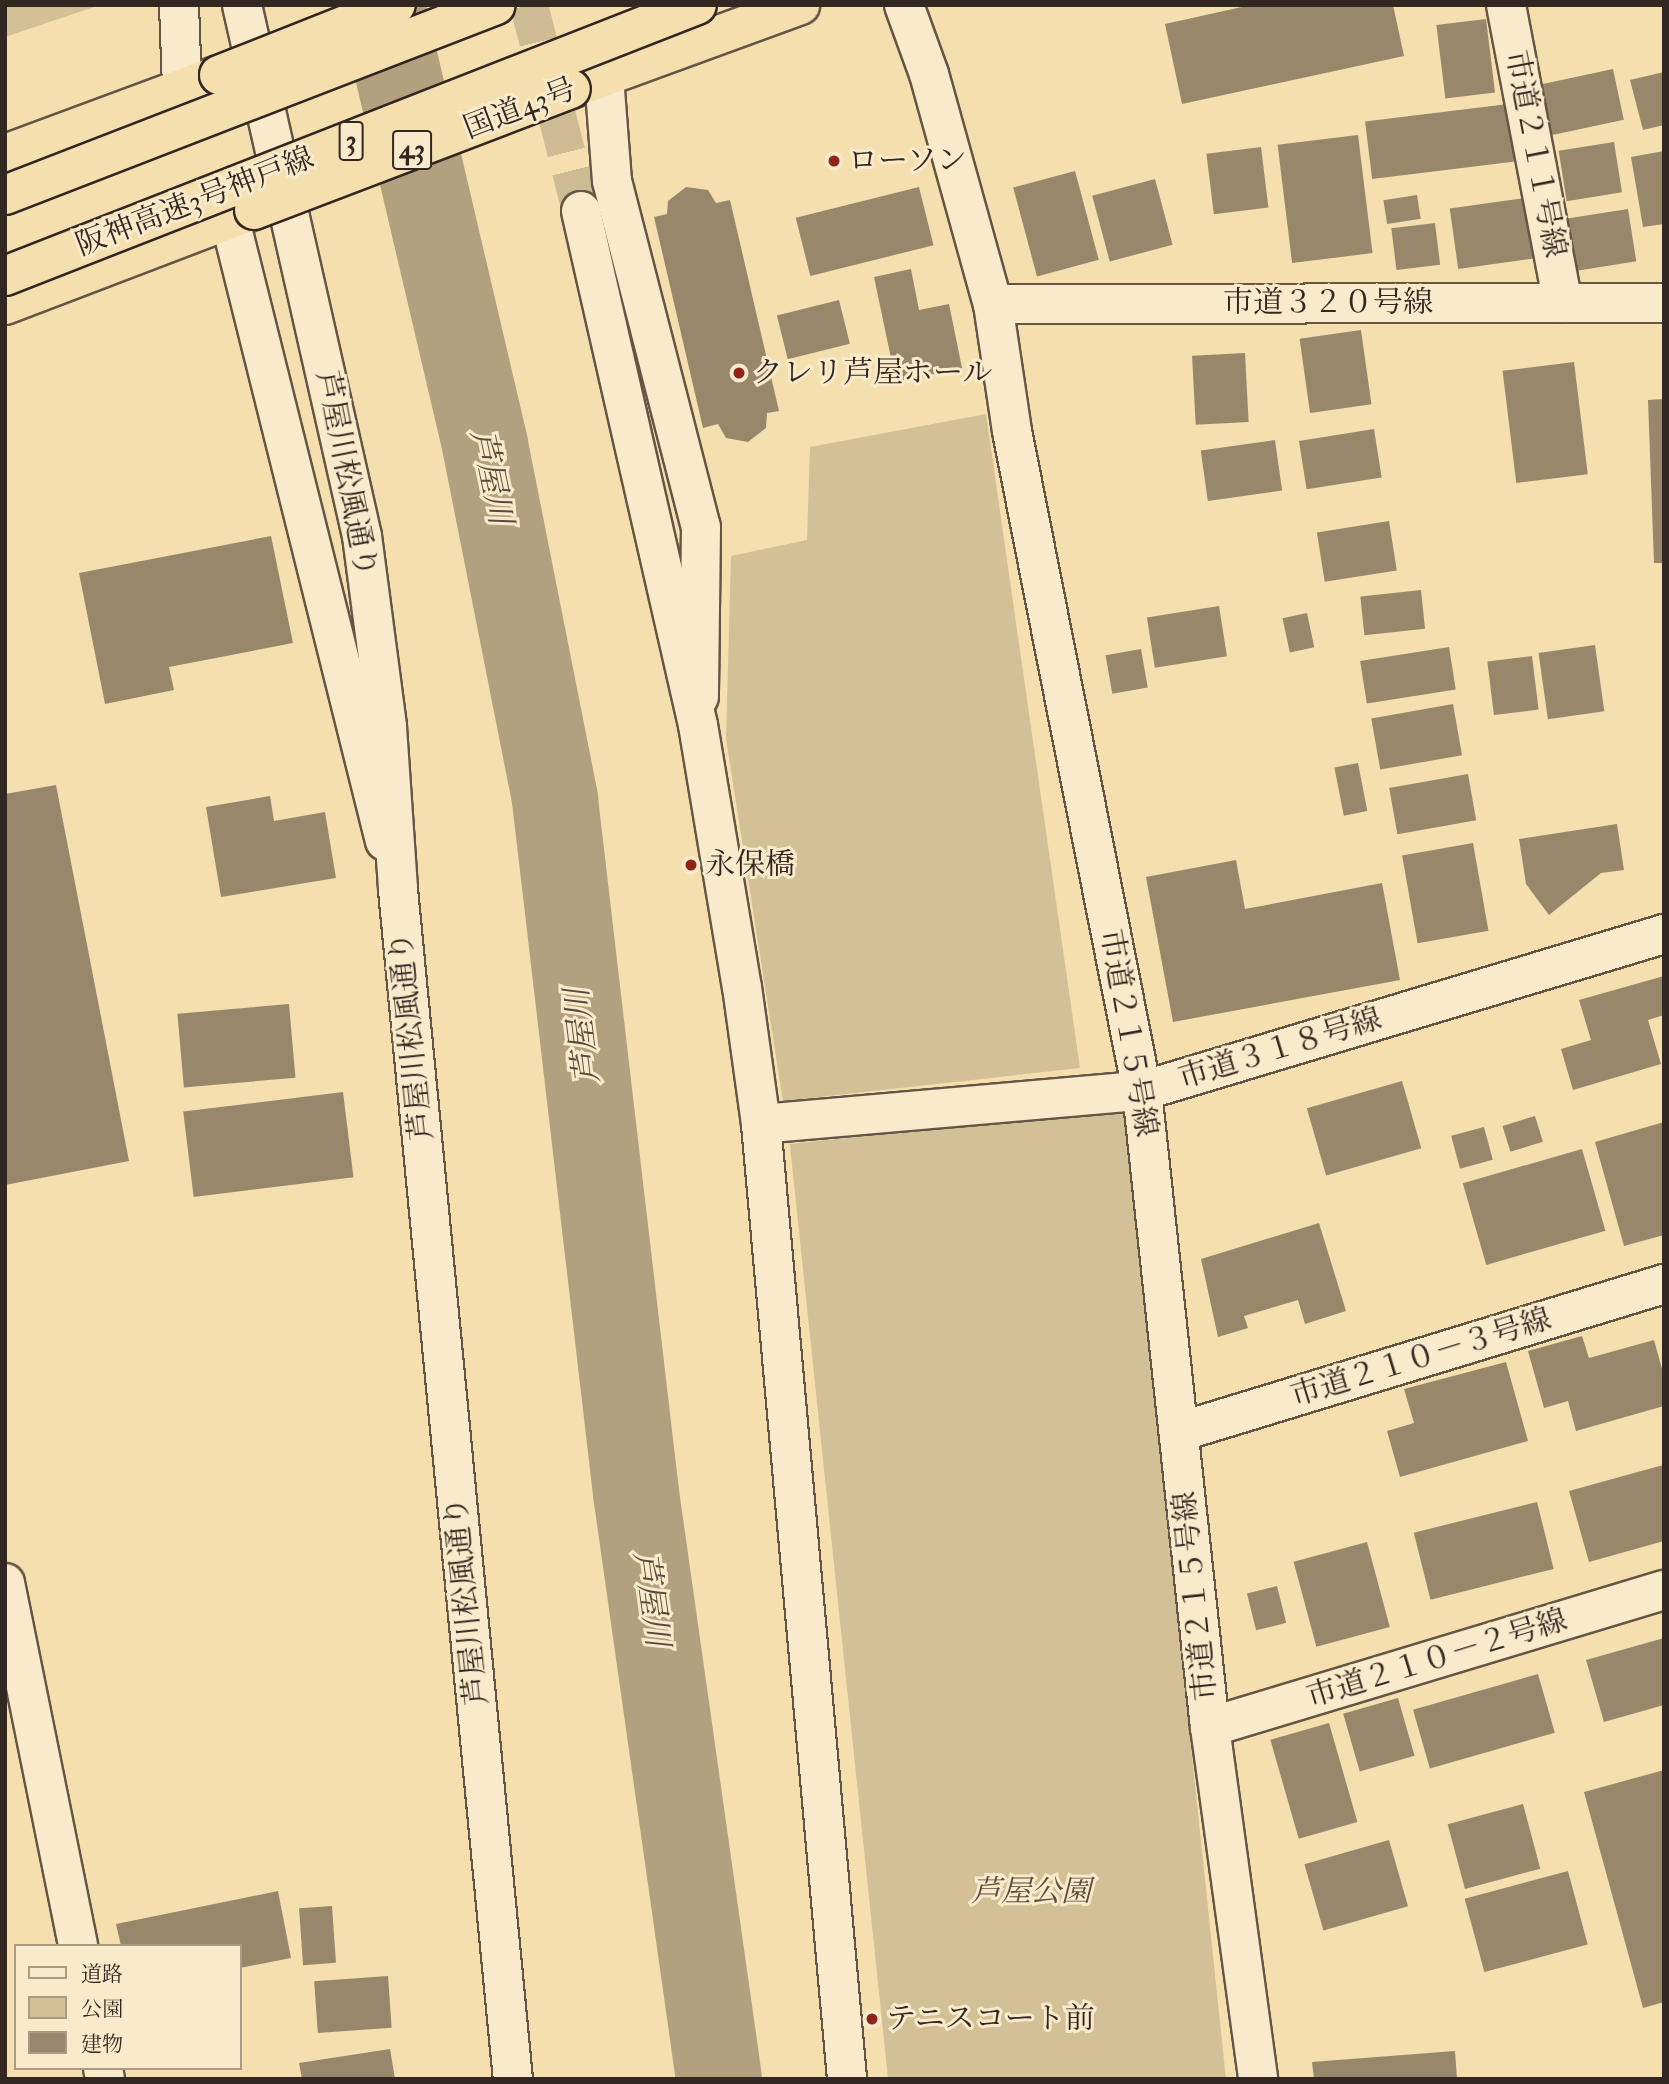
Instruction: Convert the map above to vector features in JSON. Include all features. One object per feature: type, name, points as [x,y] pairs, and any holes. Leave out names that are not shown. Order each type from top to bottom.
[{"type":"highway","points":[[5,154],[219,75],[396,5]]},
{"type":"highway","points":[[5,195],[496,5]]},
{"type":"highway","name":"阪神高速3号神戸線","points":[[5,276],[697,5]]},
{"type":"highway","name":"国道43号","points":[[5,305],[800,5]]},
{"type":"street","points":[[179,5],[182,88]]},
{"type":"street","name":"芦屋川松風通り","points":[[242,5],[362,536],[387,726],[398,890],[513,2079]]},
{"type":"street","name":"市道２１５号線","points":[[904,5],[929,74],[993,304],[1012,431],[1142,1091],[1210,1727],[1258,2079]]},
{"type":"street","name":"市道２１１号線","points":[[1506,5],[1563,303]]},
{"type":"street","points":[[588,83],[701,527],[698,725]]},
{"type":"street","points":[[581,211],[698,725],[761,1124],[847,2079]]},
{"type":"street","points":[[242,215],[398,890]]},
{"type":"street","name":"市道３２０号線","points":[[993,304],[1664,303]]},
{"type":"street","name":"市道３１８号線","points":[[761,1124],[1142,1091],[1664,933]]},
{"type":"street","name":"市道２１０－３号線","points":[[1179,1432],[1664,1284]]},
{"type":"street","points":[[5,1583],[78,1944]]},
{"type":"street","name":"市道２１０－２号線","points":[[1210,1727],[1664,1590]]},
{"type":"green space","points":[[5,5],[100,5],[5,37]]},
{"type":"green space","points":[[986,414],[1080,1068],[783,1101],[726,739],[731,556],[807,540],[810,447]]},
{"type":"green space","name":"芦屋公園","points":[[1124,1109],[1226,2079],[888,2079],[790,1144]]},
{"type":"building","points":[[1251,5],[1393,5],[1404,56],[1182,104],[1165,24]]},
{"type":"building","points":[[1486,19],[1495,92],[1445,99],[1436,25]]},
{"type":"building","points":[[1613,69],[1624,120],[1552,135],[1542,84]]},
{"type":"building","points":[[1664,72],[1664,125],[1643,130],[1630,80]]},
{"type":"building","points":[[1508,104],[1515,162],[1372,179],[1365,122]]},
{"type":"building","points":[[1358,135],[1373,253],[1292,263],[1278,145]]},
{"type":"building","points":[[1614,142],[1622,192],[1567,201],[1559,151]]},
{"type":"building","points":[[1261,147],[1268,208],[1214,214],[1206,154]]},
{"type":"building","points":[[1664,151],[1664,224],[1643,227],[1631,157]]},
{"type":"building","points":[[1075,171],[1099,260],[1037,276],[1013,188]]},
{"type":"building","points":[[1155,179],[1173,245],[1110,262],[1092,196]]},
{"type":"building","points":[[686,187],[708,190],[716,203],[730,200],[779,411],[767,413],[766,428],[748,442],[726,438],[718,424],[703,428],[654,217],[667,214],[668,201]]},
{"type":"building","points":[[919,187],[934,245],[810,276],[796,218]]},
{"type":"building","points":[[1417,195],[1421,219],[1387,224],[1383,200]]},
{"type":"building","points":[[1525,198],[1533,258],[1458,269],[1450,209]]},
{"type":"building","points":[[1628,209],[1636,261],[1574,271],[1566,219]]},
{"type":"building","points":[[1435,223],[1440,265],[1396,270],[1391,228]]},
{"type":"building","points":[[911,269],[919,310],[949,304],[962,368],[896,382],[874,277]]},
{"type":"building","points":[[839,300],[850,344],[788,359],[777,315]]},
{"type":"building","points":[[1361,330],[1371,404],[1310,413],[1300,339]]},
{"type":"building","points":[[1245,353],[1249,422],[1196,425],[1192,356]]},
{"type":"building","points":[[1574,362],[1588,474],[1516,483],[1503,371]]},
{"type":"building","points":[[1664,399],[1664,563],[1654,563],[1648,400]]},
{"type":"building","points":[[1374,429],[1382,477],[1307,489],[1299,441]]},
{"type":"building","points":[[1275,440],[1282,491],[1208,501],[1201,450]]},
{"type":"building","points":[[1389,521],[1397,570],[1325,582],[1317,532]]},
{"type":"building","points":[[271,536],[293,643],[169,667],[174,690],[105,704],[79,573]]},
{"type":"building","points":[[1421,590],[1425,629],[1364,635],[1360,596]]},
{"type":"building","points":[[1219,606],[1227,656],[1155,668],[1147,617]]},
{"type":"building","points":[[1307,613],[1314,647],[1290,652],[1283,618]]},
{"type":"building","points":[[1595,645],[1604,711],[1548,719],[1539,653]]},
{"type":"building","points":[[1449,647],[1456,689],[1367,704],[1360,661]]},
{"type":"building","points":[[1141,649],[1148,687],[1112,694],[1106,655]]},
{"type":"building","points":[[1532,656],[1539,710],[1494,715],[1487,661]]},
{"type":"building","points":[[1453,704],[1462,755],[1380,770],[1371,718]]},
{"type":"building","points":[[1358,763],[1367,811],[1344,816],[1334,768]]},
{"type":"building","points":[[1468,774],[1476,820],[1397,834],[1389,788]]},
{"type":"building","points":[[56,785],[129,1161],[5,1185],[5,794]]},
{"type":"building","points":[[270,796],[274,821],[325,812],[336,878],[221,897],[206,807]]},
{"type":"building","points":[[1617,824],[1624,870],[1601,873],[1549,915],[1526,884],[1519,839]]},
{"type":"building","points":[[1473,843],[1488,931],[1418,943],[1402,856]]},
{"type":"building","points":[[1236,860],[1245,909],[1382,883],[1400,980],[1173,1022],[1146,877]]},
{"type":"building","points":[[1664,976],[1664,1015],[1648,1020],[1661,1064],[1573,1090],[1561,1049],[1591,1040],[1579,1000]]},
{"type":"building","points":[[289,1004],[295,1078],[184,1087],[177,1014]]},
{"type":"building","points":[[1402,1081],[1421,1148],[1326,1176],[1307,1108]]},
{"type":"building","points":[[343,1092],[353,1177],[194,1197],[183,1112]]},
{"type":"building","points":[[1535,1116],[1543,1142],[1510,1152],[1502,1126]]},
{"type":"building","points":[[1664,1122],[1664,1235],[1624,1246],[1595,1142]]},
{"type":"building","points":[[1484,1127],[1493,1160],[1460,1169],[1451,1136]]},
{"type":"building","points":[[1582,1149],[1605,1231],[1486,1265],[1463,1183]]},
{"type":"building","points":[[1319,1223],[1346,1311],[1305,1324],[1298,1300],[1244,1316],[1248,1328],[1218,1337],[1201,1259]]},
{"type":"building","points":[[1582,1336],[1589,1358],[1654,1340],[1664,1376],[1664,1406],[1576,1431],[1568,1401],[1544,1408],[1528,1351]]},
{"type":"building","points":[[1506,1362],[1528,1441],[1400,1477],[1387,1431],[1414,1423],[1404,1389]]},
{"type":"building","points":[[1663,1465],[1664,1541],[1589,1562],[1569,1491]]},
{"type":"building","points":[[1537,1502],[1554,1569],[1430,1600],[1414,1533]]},
{"type":"building","points":[[1367,1542],[1390,1627],[1316,1647],[1294,1562]]},
{"type":"building","points":[[1277,1586],[1286,1623],[1256,1630],[1247,1593]]},
{"type":"building","points":[[1664,1638],[1664,1705],[1604,1722],[1586,1660]]},
{"type":"building","points":[[1538,1674],[1555,1733],[1430,1768],[1413,1710]]},
{"type":"building","points":[[1398,1698],[1415,1756],[1360,1771],[1343,1714]]},
{"type":"building","points":[[1329,1723],[1357,1822],[1299,1839],[1270,1740]]},
{"type":"building","points":[[1664,1770],[1664,2002],[1643,2008],[1584,1792]]},
{"type":"building","points":[[1523,1804],[1540,1869],[1465,1889],[1448,1824]]},
{"type":"building","points":[[1389,1840],[1408,1906],[1323,1931],[1304,1864]]},
{"type":"building","points":[[1568,1871],[1588,1944],[1484,1972],[1465,1899]]},
{"type":"building","points":[[278,1891],[291,1958],[242,1968],[242,1944],[121,1944],[116,1924]]},
{"type":"building","points":[[332,1906],[336,1963],[303,1965],[299,1908]]},
{"type":"building","points":[[388,1976],[392,2028],[318,2033],[314,1981]]},
{"type":"building","points":[[390,2049],[395,2079],[302,2079],[299,2063]]},
{"type":"building","points":[[1455,2051],[1457,2079],[1314,2079],[1312,2062]]},
{"type":"waterway","name":"芦屋川","points":[[382,5],[485,445],[555,800],[636,1493],[719,2079]]},
{"type":"tunnel","points":[[529,5],[581,211]]},
{"type":"place","name":"ローソン","points":[[834,161]]},
{"type":"place","name":"クレリ芦屋ホール","points":[[739,373]]},
{"type":"place","name":"永保橋","points":[[691,865]]},
{"type":"place","name":"テニスコート前","points":[[872,2019]]}]
